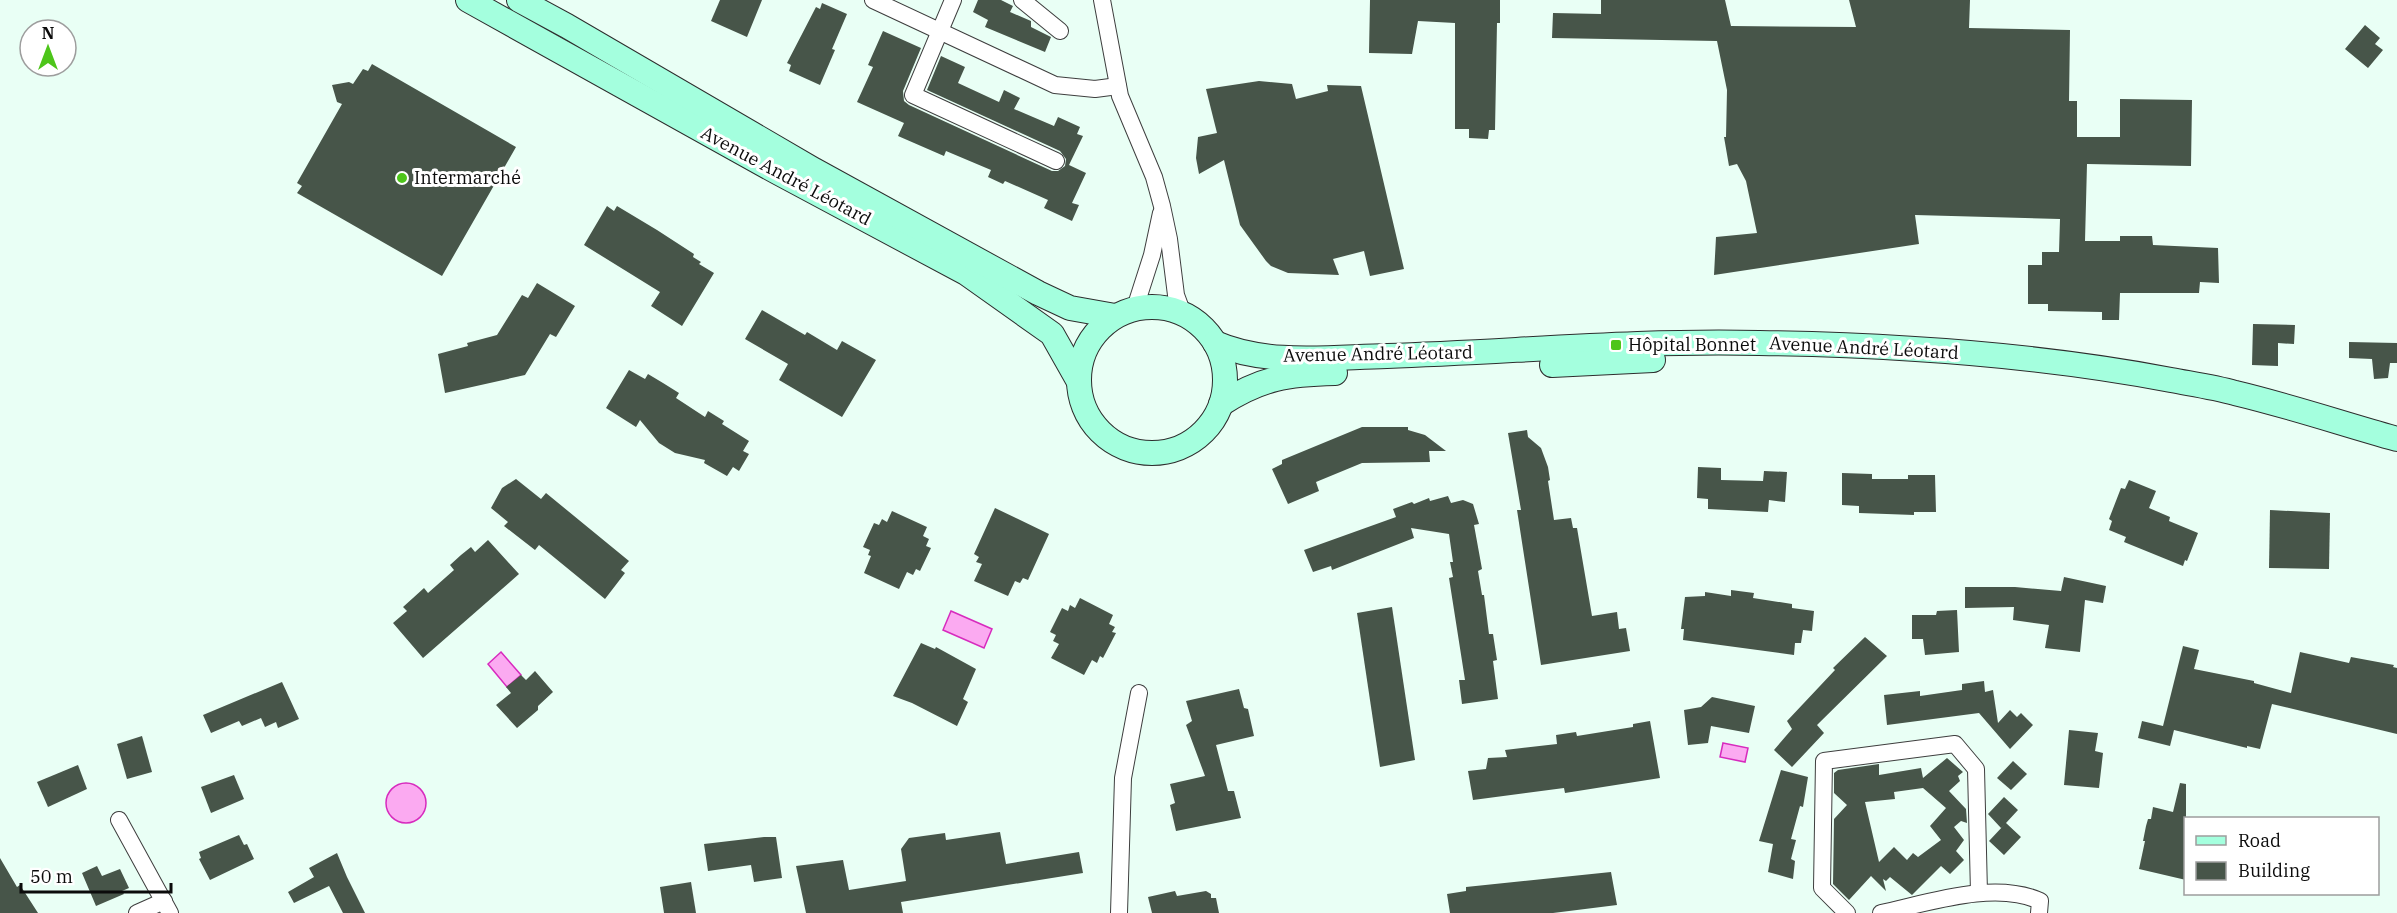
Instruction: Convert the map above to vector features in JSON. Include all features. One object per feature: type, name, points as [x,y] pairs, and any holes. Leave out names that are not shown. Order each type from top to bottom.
[{"type":"main road","name":"Avenue André Léotard","points":[[468,0],[777,172],[966,273],[1053,334],[1078,380]]},
{"type":"main road","name":"Avenue André Léotard","points":[[519,0],[804,165],[1038,293],[1070,308],[1125,313]]},
{"type":"main road","points":[[1151,306],[1183,314],[1201,326],[1215,343],[1225,373],[1225,389],[1214,419],[1204,432],[1191,442],[1168,451],[1144,453],[1114,442],[1093,424],[1081,400],[1078,380],[1081,361],[1088,343],[1100,328],[1125,313],[1151,306]]},
{"type":"main road","name":"Avenue André Léotard","points":[[1215,343],[1233,351],[1308,358],[1744,342],[1861,345],[2008,356],[2111,368],[2234,392],[2397,439]]},
{"type":"main road","name":"Avenue André Léotard","points":[[1221,404],[1243,390],[1272,378],[1309,373],[1438,371],[1678,359],[1863,359],[2008,370],[2114,383],[2235,408],[2397,454]]},
{"type":"street","points":[[873,0],[1055,85],[1095,89],[1118,86]]},
{"type":"street","points":[[953,0],[913,95],[1056,161]]},
{"type":"street","points":[[1022,0],[1060,31]]},
{"type":"street","points":[[1102,0],[1118,86],[1154,177],[1162,206],[1176,295],[1183,314]]},
{"type":"street","points":[[1125,313],[1152,255],[1162,206]]},
{"type":"street","points":[[1119,913],[1123,777],[1139,693]]},
{"type":"street","points":[[1847,913],[1822,888],[1824,761],[1955,744],[1976,769],[1979,893]]},
{"type":"street","points":[[119,820],[167,907],[137,913]]},
{"type":"street","points":[[1881,913],[1979,893],[2027,895],[2040,901],[2039,913]]},
{"type":"shaded area","points":[[951,611],[992,629],[984,648],[943,630]]},
{"type":"shaded area","points":[[501,652],[521,675],[507,687],[488,664]]},
{"type":"shaded area","points":[[1723,743],[1748,748],[1745,762],[1720,757]]},
{"type":"shaded area","points":[[406,783],[420,789],[426,803],[420,817],[406,823],[392,817],[386,803],[392,789]]},
{"type":"building","points":[[720,0],[762,0],[747,37],[711,21]]},
{"type":"building","points":[[978,0],[1001,0],[1013,6],[1010,12],[1031,21],[1031,27],[1051,37],[1045,52],[985,27],[988,20],[973,12]]},
{"type":"building","points":[[1370,0],[1500,0],[1500,23],[1497,23],[1495,130],[1489,130],[1488,139],[1469,138],[1469,129],[1455,129],[1455,23],[1418,21],[1412,54],[1369,53]]},
{"type":"building","points":[[1601,0],[1725,0],[1731,26],[1856,27],[1849,0],[1970,0],[1969,28],[2070,30],[2069,101],[2077,101],[2077,137],[2120,137],[2120,99],[2192,100],[2191,166],[2087,164],[2085,241],[2120,241],[2120,236],[2152,236],[2153,245],[2218,248],[2219,283],[2200,282],[2199,293],[2120,293],[2119,320],[2102,320],[2102,312],[2048,311],[2048,304],[2028,304],[2028,265],[2042,265],[2042,252],[2059,252],[2060,219],[1915,215],[1919,244],[1714,275],[1716,237],[1757,233],[1746,181],[1737,164],[1729,166],[1724,137],[1726,137],[1727,90],[1717,41],[1552,38],[1553,13],[1601,14]]},
{"type":"building","points":[[822,3],[847,14],[820,85],[789,71],[791,65],[787,63],[816,7],[820,9]]},
{"type":"building","points":[[2365,25],[2380,38],[2375,44],[2383,50],[2368,68],[2345,49]]},
{"type":"building","points":[[883,31],[921,48],[903,91],[904,101],[909,105],[1052,171],[1058,171],[1065,166],[1066,159],[1060,151],[927,90],[941,56],[965,67],[958,83],[999,102],[1004,90],[1020,98],[1014,109],[1054,126],[1058,117],[1080,127],[1077,134],[1083,136],[1069,165],[1086,173],[1072,203],[1079,205],[1072,221],[1044,208],[1048,200],[1005,181],[1003,184],[988,177],[991,170],[946,151],[944,156],[898,136],[904,123],[857,102],[873,67],[868,65]]},
{"type":"building","name":"Intermarché","points":[[372,64],[516,147],[442,276],[297,193],[302,186],[297,183],[342,104],[337,102],[332,85],[349,82],[353,84],[363,69],[368,71]]},
{"type":"building","points":[[1259,81],[1292,84],[1296,99],[1328,91],[1327,85],[1361,86],[1404,269],[1370,276],[1364,251],[1333,259],[1339,275],[1288,273],[1271,266],[1266,261],[1240,225],[1224,160],[1199,174],[1196,158],[1198,137],[1217,133],[1206,89]]},
{"type":"building","points":[[607,206],[614,211],[617,206],[657,230],[694,254],[693,257],[701,262],[699,264],[714,273],[682,326],[651,306],[660,292],[584,245]]},
{"type":"building","points":[[537,283],[575,306],[556,337],[550,334],[525,375],[445,393],[438,354],[497,335],[522,295],[528,298]]},
{"type":"building","points":[[762,310],[805,335],[807,332],[837,350],[842,341],[876,360],[842,417],[779,380],[788,364],[745,339]]},
{"type":"building","points":[[2253,324],[2295,325],[2294,344],[2278,343],[2278,366],[2252,365]]},
{"type":"building","points":[[2349,342],[2397,343],[2397,363],[2390,363],[2388,378],[2374,379],[2372,359],[2349,358]]},
{"type":"building","points":[[629,370],[645,379],[648,374],[679,393],[676,398],[705,417],[708,411],[724,421],[722,424],[749,441],[743,451],[749,454],[739,471],[733,467],[727,476],[704,463],[705,460],[675,453],[659,443],[640,420],[636,427],[606,408]]},
{"type":"building","points":[[1362,427],[1408,427],[1408,430],[1425,435],[1446,451],[1429,451],[1430,462],[1362,463],[1316,482],[1319,491],[1288,504],[1272,469],[1282,464],[1282,460]]},
{"type":"building","points":[[1527,430],[1528,437],[1541,448],[1548,467],[1554,520],[1571,518],[1573,528],[1577,528],[1592,616],[1617,612],[1619,629],[1626,628],[1630,651],[1541,665],[1517,510],[1521,510],[1508,433]]},
{"type":"building","points":[[1698,467],[1721,468],[1721,480],[1763,481],[1764,471],[1787,472],[1785,502],[1769,500],[1768,512],[1708,509],[1708,499],[1697,498]]},
{"type":"building","points":[[1842,473],[1872,474],[1872,479],[1908,479],[1908,475],[1935,475],[1936,512],[1914,512],[1914,515],[1859,513],[1859,506],[1842,505]]},
{"type":"building","points":[[516,479],[541,499],[546,493],[629,561],[621,570],[625,573],[605,599],[539,545],[535,550],[504,526],[508,522],[491,508],[502,488]]},
{"type":"building","points":[[2129,480],[2156,491],[2149,508],[2170,517],[2169,521],[2198,533],[2183,566],[2124,542],[2126,537],[2109,530],[2112,521],[2109,519],[2121,488],[2125,489]]},
{"type":"building","points":[[1448,496],[1451,503],[1463,500],[1473,504],[1479,524],[1474,525],[1482,569],[1478,571],[1489,634],[1493,634],[1497,660],[1493,661],[1498,699],[1462,704],[1459,680],[1465,680],[1449,578],[1453,577],[1450,562],[1453,562],[1449,534],[1411,528],[1414,538],[1332,570],[1331,566],[1313,572],[1304,550],[1396,517],[1393,509],[1412,502],[1414,504],[1429,498],[1430,501]]},
{"type":"building","points":[[995,508],[1049,534],[1028,580],[1023,578],[1020,583],[1015,581],[1008,596],[974,581],[982,564],[976,562],[979,557],[974,554]]},
{"type":"building","points":[[2270,510],[2330,513],[2329,569],[2269,568]]},
{"type":"building","points":[[892,511],[927,527],[923,536],[929,539],[926,546],[931,548],[920,571],[916,569],[913,575],[907,572],[899,589],[864,573],[871,556],[868,555],[870,550],[863,547],[874,523],[879,525],[882,519],[887,522]]},
{"type":"building","points":[[488,540],[519,574],[423,658],[393,623],[407,611],[403,607],[424,588],[428,593],[454,570],[450,565],[461,555],[471,547],[475,552]]},
{"type":"building","points":[[2064,577],[2106,586],[2103,603],[2085,600],[2080,652],[2045,648],[2049,625],[2013,620],[2014,607],[1965,608],[1965,587],[2015,587],[2061,591]]},
{"type":"building","points":[[1731,590],[1754,593],[1753,598],[1792,604],[1792,608],[1814,611],[1812,631],[1803,630],[1801,643],[1795,643],[1794,655],[1683,640],[1684,629],[1681,629],[1685,597],[1705,596],[1705,592],[1731,596]]},
{"type":"building","points":[[1080,598],[1113,615],[1109,624],[1115,627],[1112,632],[1116,633],[1103,658],[1100,656],[1097,663],[1092,660],[1084,675],[1051,658],[1059,644],[1053,641],[1056,635],[1050,632],[1062,608],[1068,611],[1070,605],[1075,608]]},
{"type":"building","points":[[1392,607],[1415,760],[1380,767],[1357,613]]},
{"type":"building","points":[[1957,610],[1959,652],[1925,655],[1923,639],[1912,639],[1912,615],[1936,615],[1937,611]]},
{"type":"building","points":[[1865,637],[1887,656],[1817,725],[1824,733],[1792,767],[1774,750],[1792,729],[1787,721],[1835,670],[1833,668]]},
{"type":"building","points":[[921,643],[935,649],[936,647],[976,669],[963,699],[968,702],[957,726],[893,696]]},
{"type":"building","points":[[2183,646],[2199,650],[2194,669],[2254,681],[2254,683],[2291,693],[2300,652],[2349,663],[2351,657],[2394,665],[2393,667],[2397,668],[2397,734],[2272,704],[2260,749],[2247,746],[2247,748],[2174,730],[2170,746],[2138,738],[2142,721],[2163,726]]},
{"type":"building","points":[[535,671],[553,692],[538,706],[538,710],[517,728],[496,705],[511,693],[506,687],[521,675],[526,680]]},
{"type":"building","points":[[1984,681],[1985,692],[1993,690],[1998,723],[2010,710],[2017,717],[2021,713],[2033,725],[2010,749],[1979,713],[1887,725],[1884,695],[1920,691],[1920,696],[1962,690],[1962,684]]},
{"type":"building","points":[[282,682],[299,719],[278,728],[276,722],[265,727],[261,718],[242,726],[239,721],[211,733],[203,715]]},
{"type":"building","points":[[1239,689],[1244,708],[1248,709],[1254,736],[1216,745],[1228,791],[1234,791],[1241,818],[1176,831],[1170,805],[1175,803],[1170,784],[1205,776],[1186,725],[1192,721],[1186,701]]},
{"type":"building","points":[[1712,697],[1755,706],[1749,733],[1711,726],[1708,743],[1688,745],[1684,710],[1701,707]]},
{"type":"building","points":[[1650,721],[1660,778],[1565,793],[1564,788],[1473,800],[1468,771],[1486,769],[1488,758],[1507,757],[1505,750],[1557,744],[1556,735],[1576,732],[1577,736],[1633,727],[1633,724]]},
{"type":"building","points":[[2069,730],[2098,733],[2095,751],[2103,753],[2099,788],[2064,785]]},
{"type":"building","points":[[142,736],[152,772],[127,779],[117,744]]},
{"type":"building","points":[[1947,758],[1963,772],[1958,776],[1960,781],[1949,791],[1966,809],[1967,823],[1961,821],[1954,827],[1964,840],[1956,851],[1964,860],[1950,874],[1941,866],[1912,895],[1890,877],[1886,881],[1883,879],[1886,891],[1871,876],[1849,900],[1833,884],[1834,819],[1847,805],[1834,793],[1834,773],[1838,770],[1879,764],[1879,775],[1921,768],[1923,778]],"holes":[[[1923,788],[1946,808],[1930,826],[1941,840],[1918,857],[1913,853],[1907,860],[1894,847],[1879,862],[1865,802],[1895,799],[1894,792]]]},
{"type":"building","points":[[2013,761],[2027,774],[2011,790],[1997,778]]},
{"type":"building","points":[[78,765],[87,789],[48,807],[37,782]]},
{"type":"building","points":[[1781,770],[1808,777],[1803,807],[1800,806],[1791,839],[1796,840],[1791,859],[1795,861],[1793,879],[1768,872],[1773,844],[1759,841]]},
{"type":"building","points":[[234,775],[244,799],[211,813],[201,787]]},
{"type":"building","points":[[2180,783],[2186,784],[2184,880],[2139,869],[2146,826],[2148,819],[2151,819],[2153,807],[2173,812]]},
{"type":"building","points":[[2004,797],[2018,810],[2006,823],[2021,837],[2004,855],[1989,841],[2004,825],[2001,828],[1988,814]]},
{"type":"building","points":[[1000,832],[1006,864],[1079,852],[1083,873],[901,902],[903,913],[806,913],[796,866],[843,860],[849,890],[906,881],[901,849],[909,838],[945,833],[946,840]]},
{"type":"building","points":[[239,835],[244,845],[247,844],[254,859],[210,880],[199,859],[201,858],[199,852]]},
{"type":"building","points":[[776,837],[782,878],[754,882],[751,865],[708,871],[704,844]]},
{"type":"building","points":[[337,853],[365,913],[343,913],[329,886],[294,903],[288,892],[314,877],[309,868]]},
{"type":"building","points":[[0,858],[17,887],[20,885],[38,913],[0,913]]},
{"type":"building","points":[[97,866],[102,876],[120,869],[129,888],[122,891],[124,894],[96,906],[82,873]]},
{"type":"building","points":[[1611,872],[1617,905],[1553,913],[1450,913],[1447,894],[1466,891],[1466,887]]},
{"type":"building","points":[[691,882],[696,913],[664,913],[660,887]]},
{"type":"building","points":[[1175,891],[1177,896],[1206,891],[1211,894],[1211,898],[1216,898],[1219,913],[1152,913],[1148,897]]},
{"type":"place","name":"Intermarché","points":[[402,178]]},
{"type":"place","name":"Hôpital Bonnet","points":[[1616,345]]}]
